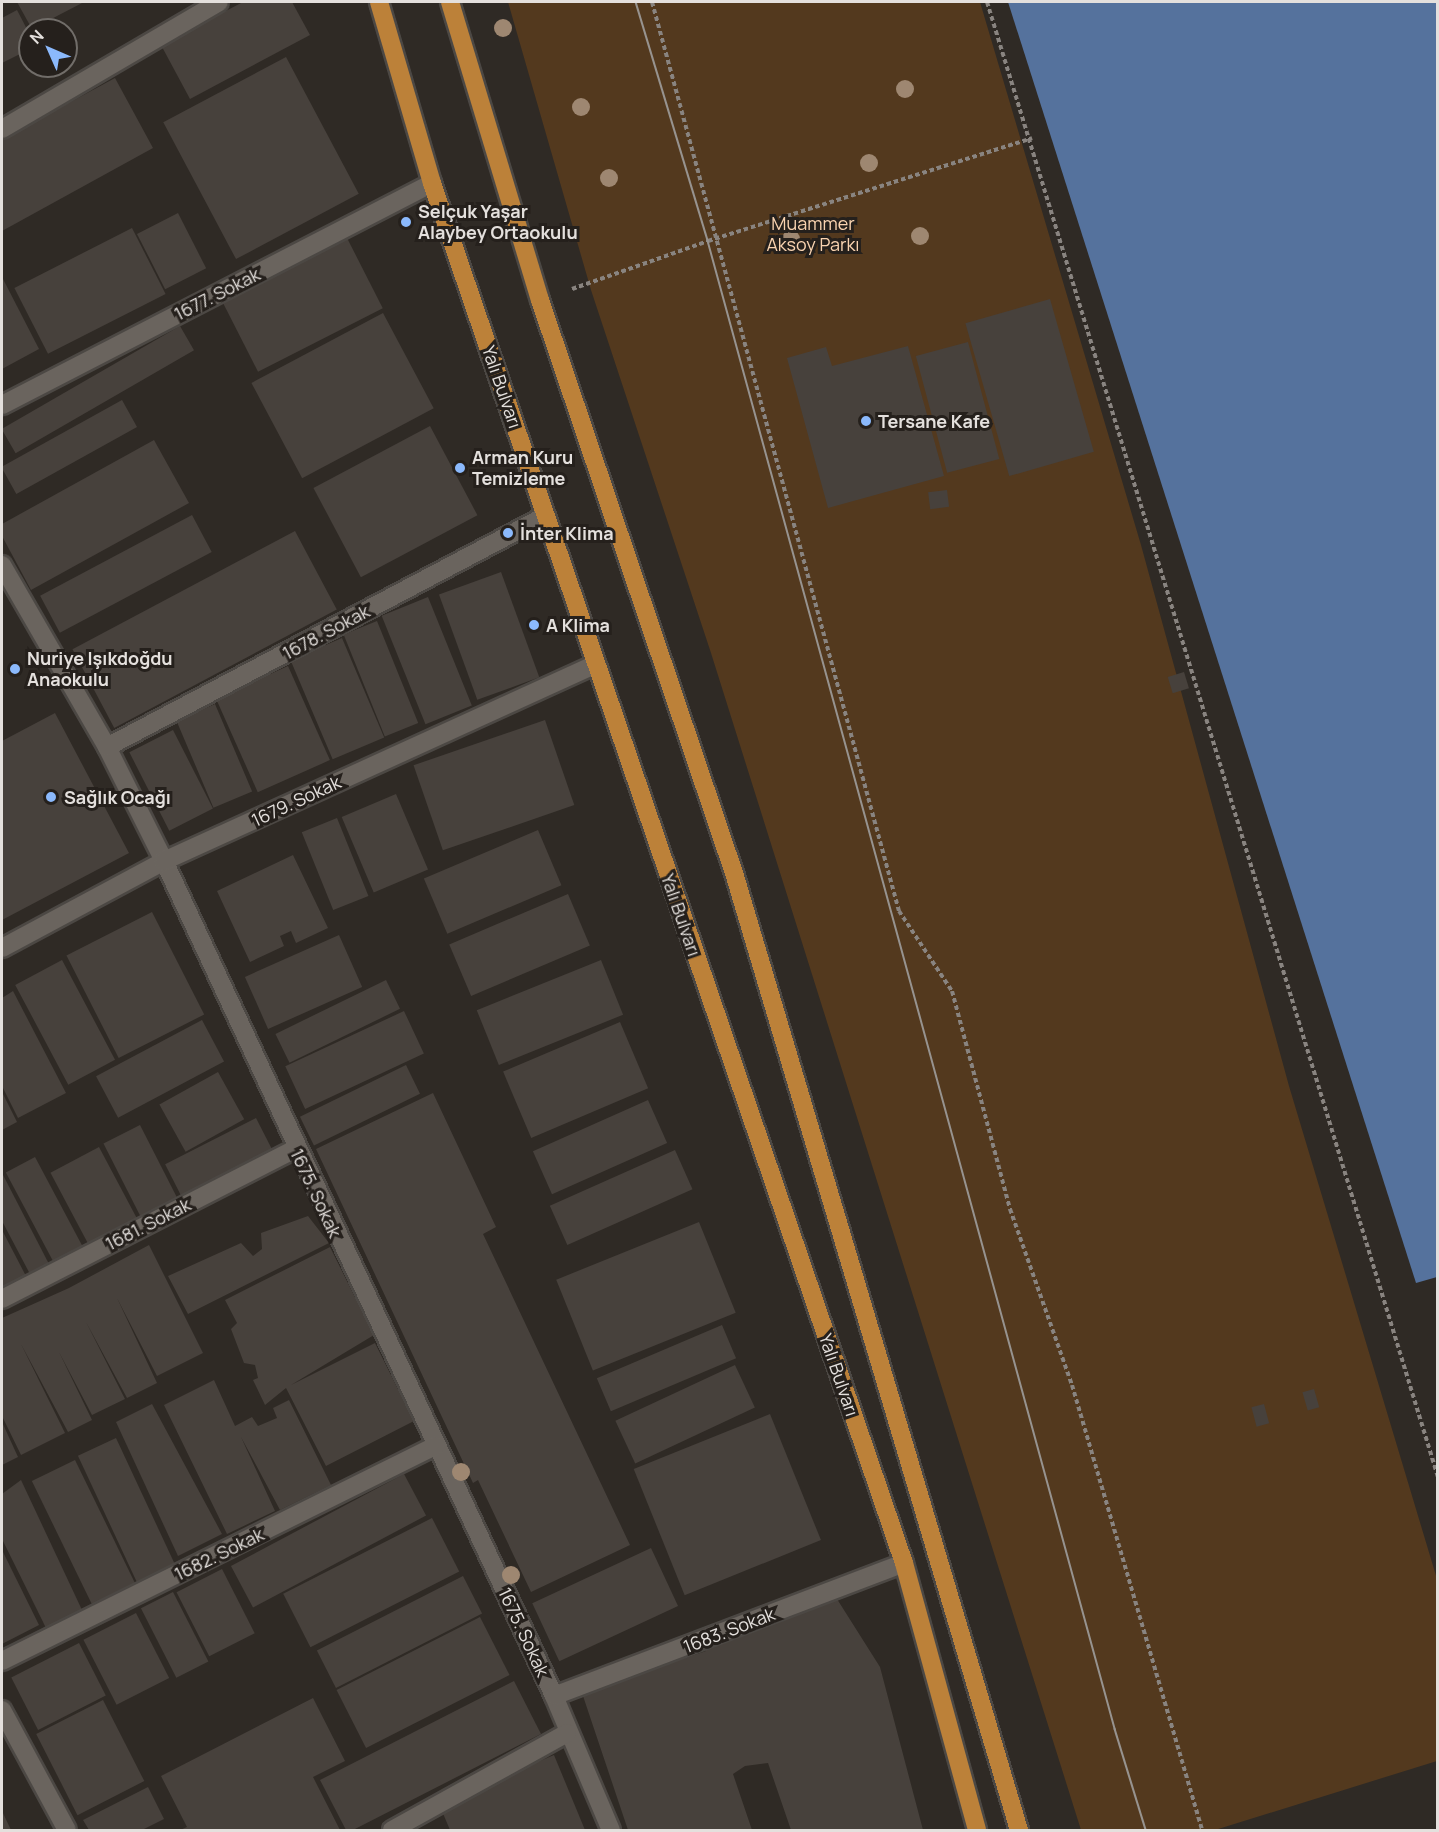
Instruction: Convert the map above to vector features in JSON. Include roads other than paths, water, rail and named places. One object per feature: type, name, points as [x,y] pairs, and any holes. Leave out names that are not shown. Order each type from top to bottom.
[{"type":"main road","name":"Yalı Bulvarı","points":[[379,2],[432,183],[904,1563],[977,1830]]},
{"type":"main road","points":[[450,2],[540,300],[734,873],[1019,1830]]},
{"type":"street","points":[[2,129],[219,2]]},
{"type":"street","name":"1677. Sokak","points":[[2,405],[432,183]]},
{"type":"street","name":"1678. Sokak","points":[[107,747],[545,516]]},
{"type":"street","name":"1675. Sokak","points":[[2,565],[107,747],[164,861],[295,1149],[554,1696],[567,1733],[611,1830]]},
{"type":"street","name":"1679. Sokak","points":[[2,948],[164,861],[596,664]]},
{"type":"street","name":"1681. Sokak","points":[[2,1299],[295,1149]]},
{"type":"street","name":"1682. Sokak","points":[[2,1662],[436,1446]]},
{"type":"street","name":"1683. Sokak","points":[[554,1696],[904,1563]]},
{"type":"street","points":[[2,1710],[67,1830]]},
{"type":"street","points":[[392,1830],[567,1733]]},
{"type":"water","points":[[1008,2],[1437,2],[1437,1277],[1416,1283]]},
{"type":"tram line","points":[[636,2],[708,241],[1115,1729],[1146,1830]]},
{"type":"place","name":"Selçuk Yaşar Alaybey Ortaokulu","points":[[406,222]]},
{"type":"place","name":"Tersane Kafe","points":[[866,421]]},
{"type":"place","name":"Arman Kuru Temizleme","points":[[460,468]]},
{"type":"place","name":"İnter Klima","points":[[508,533]]},
{"type":"place","name":"A Klima","points":[[534,625]]},
{"type":"place","name":"Nuriye Işıkdoğdu Anaokulu","points":[[15,669]]},
{"type":"place","name":"Sağlık Ocağı","points":[[51,797]]},
{"type":"park label","name":"Muammer Aksoy Parkı","points":[[813,234]]}]
